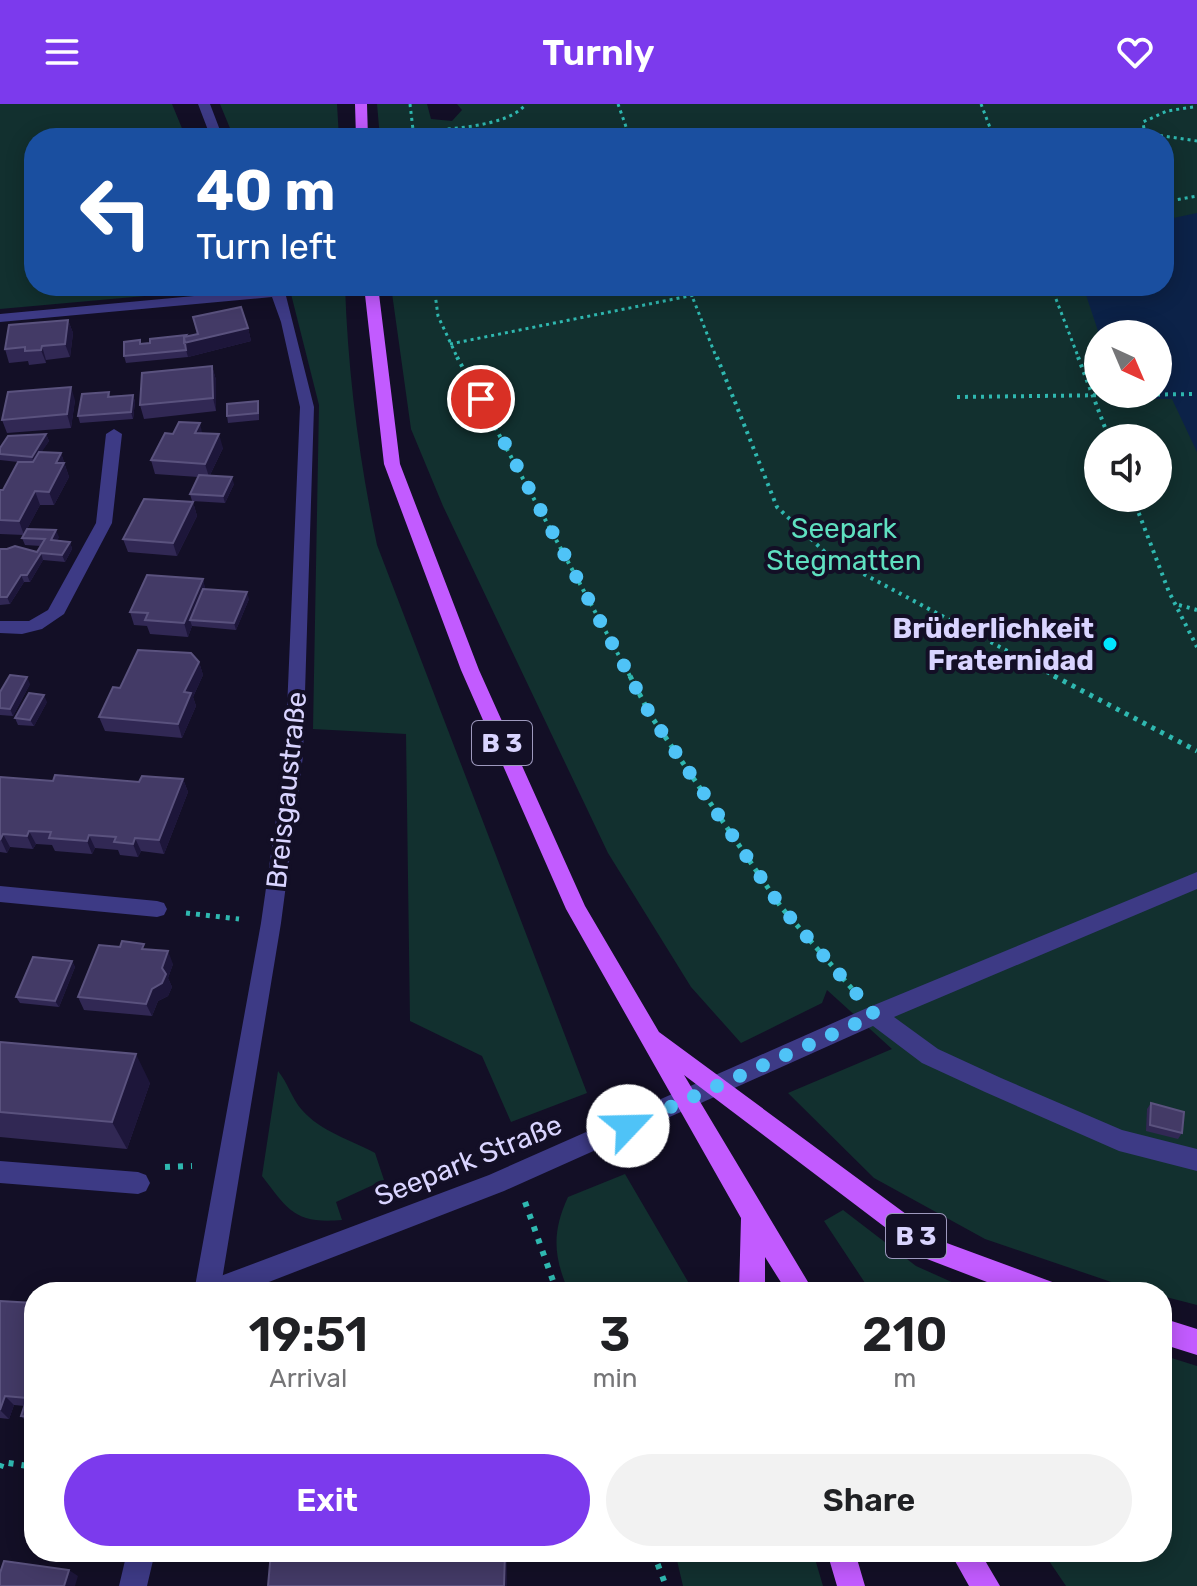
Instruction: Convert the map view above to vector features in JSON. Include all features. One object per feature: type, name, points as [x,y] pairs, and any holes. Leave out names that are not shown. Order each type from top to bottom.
[{"type":"main road","points":[[361,104],[362,128]]},
{"type":"main road","name":"B 3","points":[[372,296],[392,464],[470,670],[576,909],[753,1216],[795,1282]]},
{"type":"main road","name":"B 3","points":[[647,1035],[936,1251],[1019,1282]]},
{"type":"main road","name":"B 3","points":[[752,1282],[753,1216]]},
{"type":"main road","points":[[1172,1334],[1197,1342]]},
{"type":"main road","points":[[844,1562],[851,1586]]},
{"type":"main road","points":[[970,1562],[986,1586]]},
{"type":"street","points":[[204,104],[213,128]]},
{"type":"street","points":[[0,318],[209,296]]},
{"type":"street","name":"Breisgaustraße","points":[[211,1282],[271,923],[294,756],[307,407],[278,296]]},
{"type":"street","points":[[0,627],[24,629],[43,625],[55,614],[104,523],[114,434]]},
{"type":"street","name":"Seepark Straße","points":[[235,1282],[515,1175],[875,1015],[1197,880]]},
{"type":"street","points":[[0,894],[157,909]]},
{"type":"street","points":[[875,1015],[930,1056],[993,1085],[1119,1140],[1197,1160]]},
{"type":"street","points":[[0,1172],[138,1183]]},
{"type":"street","points":[[133,1586],[139,1562]]},
{"type":"path","points":[[410,104],[413,128]]},
{"type":"path","points":[[448,128],[484,124],[520,112],[526,104]]},
{"type":"path","points":[[618,104],[626,128]]},
{"type":"path","points":[[981,104],[990,128]]},
{"type":"path","points":[[1144,128],[1143,122],[1155,114],[1174,108],[1195,107]]},
{"type":"path","points":[[1174,138],[1197,141]]},
{"type":"path","points":[[1174,200],[1197,196]]},
{"type":"path","points":[[435,296],[438,316],[450,344],[558,538],[651,716],[781,907],[875,1015]]},
{"type":"path","points":[[450,344],[687,296]]},
{"type":"path","points":[[692,296],[777,507],[802,533],[828,555],[919,606],[1197,751]]},
{"type":"path","points":[[1055,296],[1084,376]]},
{"type":"path","points":[[1172,394],[1197,394]]},
{"type":"path","points":[[957,397],[1084,395]]},
{"type":"path","points":[[1138,512],[1169,592],[1178,604],[1197,647]]},
{"type":"path","points":[[1178,604],[1197,610]]},
{"type":"path","points":[[157,909],[271,923]]},
{"type":"path","points":[[515,1175],[553,1282]]},
{"type":"path","points":[[0,1468],[2,1462],[24,1465]]},
{"type":"path","points":[[657,1562],[666,1586]]},
{"type":"green space","points":[[0,104],[172,104],[182,128],[24,128],[24,296],[145,296],[0,309]]},
{"type":"green space","points":[[220,104],[337,104],[338,128],[230,128]]},
{"type":"green space","name":"Seepark Stegmatten","points":[[377,104],[427,104],[431,119],[452,121],[462,110],[457,104],[1197,104],[1197,1305],[1172,1299],[1172,1282],[1111,1282],[985,1239],[874,1178],[788,1093],[892,1049],[827,990],[822,1003],[741,1043],[691,987],[608,853],[443,506],[411,429],[392,296],[1174,296],[1174,128],[379,128]]},
{"type":"green space","points":[[292,296],[346,296],[355,416],[377,545],[587,1093],[511,1122],[482,1056],[410,1021],[406,734],[313,729],[319,405]]},
{"type":"green space","points":[[278,1071],[309,1117],[375,1153],[384,1180],[336,1202],[342,1220],[303,1217],[286,1206],[262,1176]]},
{"type":"green space","points":[[625,1174],[688,1282],[565,1282],[556,1244],[559,1222],[568,1197]]},
{"type":"green space","points":[[843,1210],[916,1266],[952,1282],[864,1282],[824,1221]]},
{"type":"green space","points":[[1172,1358],[1197,1366],[1197,1586],[1066,1586],[1050,1562],[1172,1562]]},
{"type":"green space","points":[[677,1562],[816,1562],[823,1586],[683,1586]]},
{"type":"water","points":[[1197,213],[1197,452],[1172,399],[1172,320],[1094,320],[1086,296],[1174,296],[1174,218]]},
{"type":"building","points":[[241,307],[248,328],[184,343],[184,337],[198,334],[193,317]]},
{"type":"building","points":[[68,320],[65,344],[42,346],[41,350],[25,351],[25,347],[5,349],[9,325]]},
{"type":"building","points":[[186,335],[186,350],[124,356],[124,342],[140,340],[140,344],[150,343],[150,339]]},
{"type":"building","points":[[212,366],[213,398],[140,405],[142,373]]},
{"type":"building","points":[[71,387],[67,414],[2,420],[8,392]]},
{"type":"building","points":[[109,392],[108,397],[133,395],[131,412],[78,416],[82,394]]},
{"type":"building","points":[[258,401],[258,413],[227,416],[227,404]]},
{"type":"building","points":[[179,422],[200,423],[195,433],[219,434],[205,464],[151,460],[165,433],[173,434]]},
{"type":"building","points":[[46,434],[32,457],[0,454],[0,448],[8,436]]},
{"type":"building","points":[[39,452],[61,453],[56,463],[64,463],[49,492],[35,491],[19,521],[0,520],[0,490],[3,490],[18,462],[33,462]]},
{"type":"building","points":[[199,475],[232,477],[223,496],[190,494]]},
{"type":"building","points":[[144,499],[193,502],[173,543],[123,539]]},
{"type":"building","points":[[27,529],[56,530],[51,540],[70,542],[62,555],[41,553],[7,597],[0,597],[0,549],[15,546],[37,552],[45,539],[22,538]]},
{"type":"building","points":[[147,575],[203,579],[184,623],[145,620],[148,613],[130,612]]},
{"type":"building","points":[[203,589],[247,592],[234,623],[190,620]]},
{"type":"building","points":[[138,650],[191,653],[199,662],[184,692],[191,693],[178,724],[99,717],[113,687],[120,688]]},
{"type":"building","points":[[10,675],[27,677],[10,709],[0,708],[0,692]]},
{"type":"building","points":[[29,693],[44,695],[30,720],[15,718]]},
{"type":"building","points":[[55,775],[139,782],[142,776],[183,779],[159,840],[135,838],[133,844],[114,842],[116,837],[89,835],[87,841],[49,838],[51,832],[29,831],[27,836],[3,834],[0,840],[0,777],[53,781]]},
{"type":"building","points":[[122,941],[144,944],[142,949],[168,951],[162,968],[166,974],[162,983],[152,989],[146,1004],[78,997],[99,945],[120,947]]},
{"type":"building","points":[[33,957],[72,961],[55,1001],[16,997]]},
{"type":"building","points":[[0,1042],[136,1054],[112,1122],[0,1112]]},
{"type":"building","points":[[1151,1103],[1184,1112],[1182,1133],[1150,1125]]},
{"type":"building","points":[[0,1301],[24,1302],[24,1398],[5,1396],[0,1410]]},
{"type":"building","points":[[4,1561],[69,1570],[64,1586],[0,1586]]},
{"type":"building","points":[[270,1562],[505,1562],[504,1586],[268,1586]]},
{"type":"place","name":"Brüderlichkeit Fraternidad","points":[[1110,644]]},
{"type":"route","points":[[481,399],[651,716],[781,907],[875,1015],[628,1126]]}]
